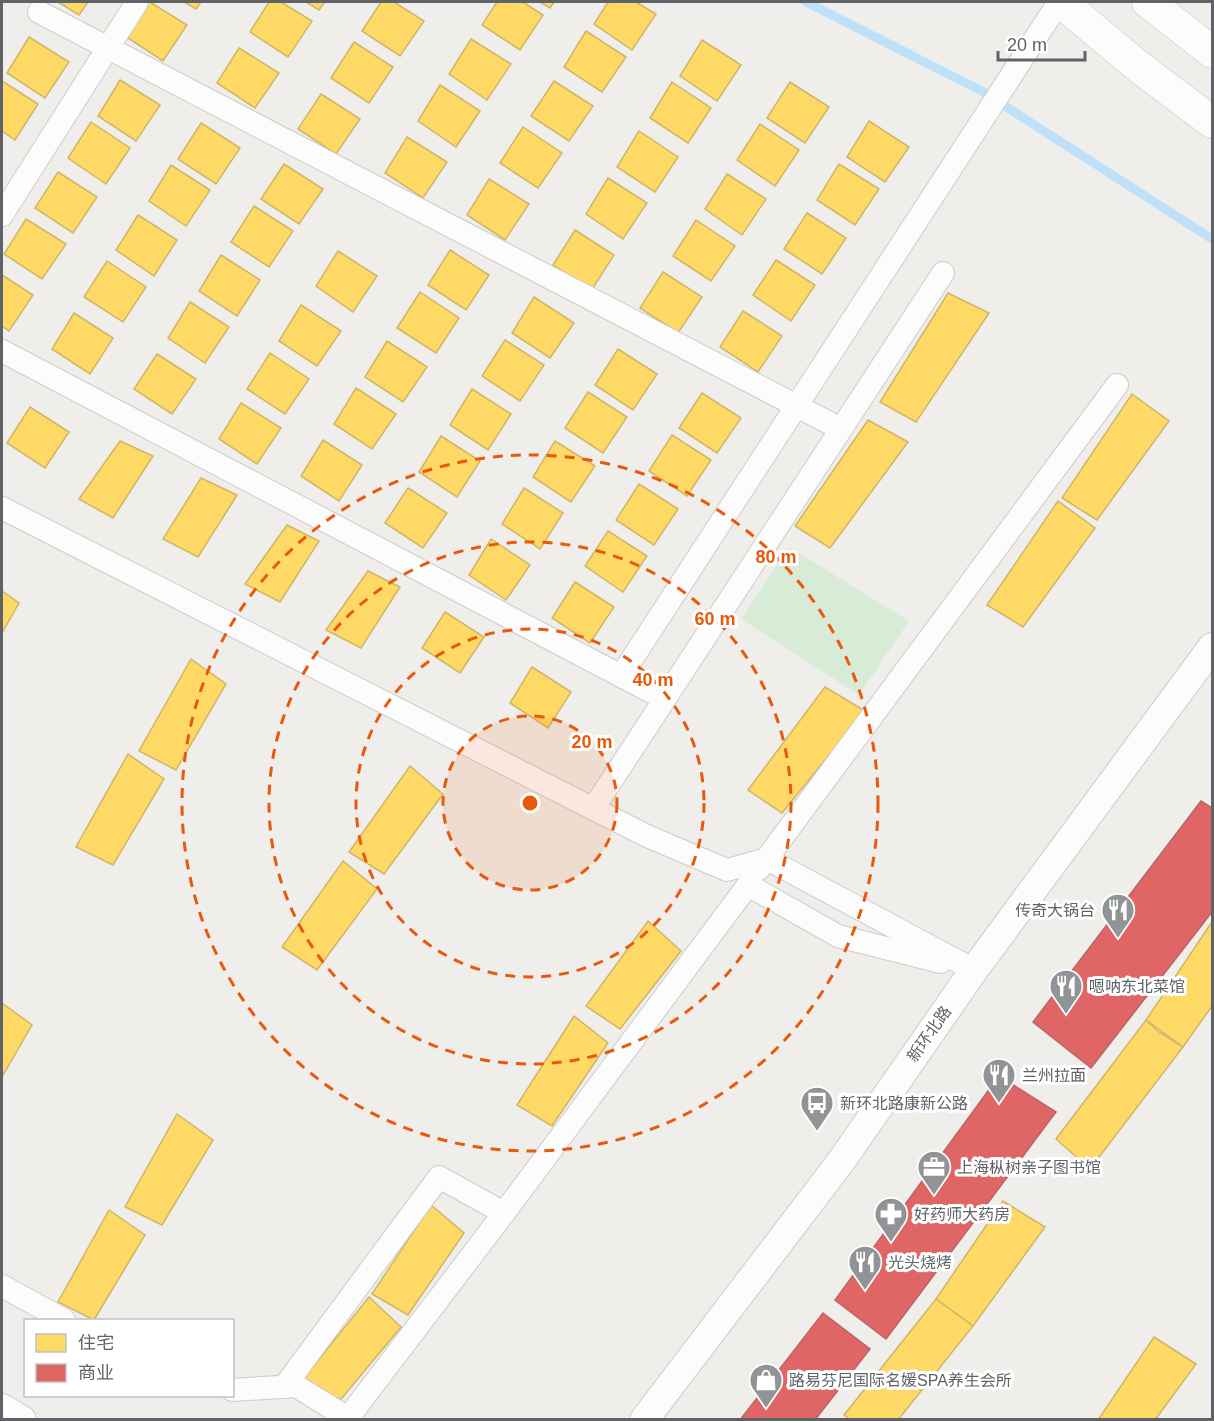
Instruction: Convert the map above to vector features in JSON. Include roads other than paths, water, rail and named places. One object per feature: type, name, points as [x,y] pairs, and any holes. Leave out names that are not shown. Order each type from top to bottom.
[{"type":"main road","points":[[1060,2],[1212,122]]},
{"type":"main road","points":[[1148,2],[1212,52]]},
{"type":"street","points":[[2,215],[137,2]]},
{"type":"street","points":[[621,676],[1060,2]]},
{"type":"street","points":[[39,12],[841,429]]},
{"type":"street","points":[[593,809],[943,273]]},
{"type":"street","points":[[2,351],[664,699]]},
{"type":"street","points":[[234,1390],[296,1386],[348,1418],[748,885],[1117,384]]},
{"type":"street","points":[[2,508],[647,836],[727,870],[767,859],[974,970]]},
{"type":"street","name":"新环北路","points":[[644,1419],[843,1160],[974,970],[1212,647]]},
{"type":"street","points":[[748,885],[838,936],[974,970]]},
{"type":"street","points":[[284,1387],[439,1177],[504,1213]]},
{"type":"street","points":[[2,1286],[62,1319]]},
{"type":"street","points":[[2,1408],[22,1419]]},
{"type":"waterway","points":[[806,2],[980,90],[1212,239]]},
{"type":"place","name":"传奇大锅台","points":[[1118,939]]},
{"type":"place","name":"嗯呐东北菜馆","points":[[1066,1015]]},
{"type":"place","name":"兰州拉面","points":[[999,1104]]},
{"type":"place","name":"新环北路康新公路","points":[[817,1132]]},
{"type":"place","name":"上海枞树亲子图书馆","points":[[934,1196]]},
{"type":"place","name":"好药师大药房","points":[[891,1243]]},
{"type":"place","name":"光头烧烤","points":[[865,1291]]},
{"type":"place","name":"路易芬尼国际名媛SPA养生会所","points":[[766,1409]]}]
